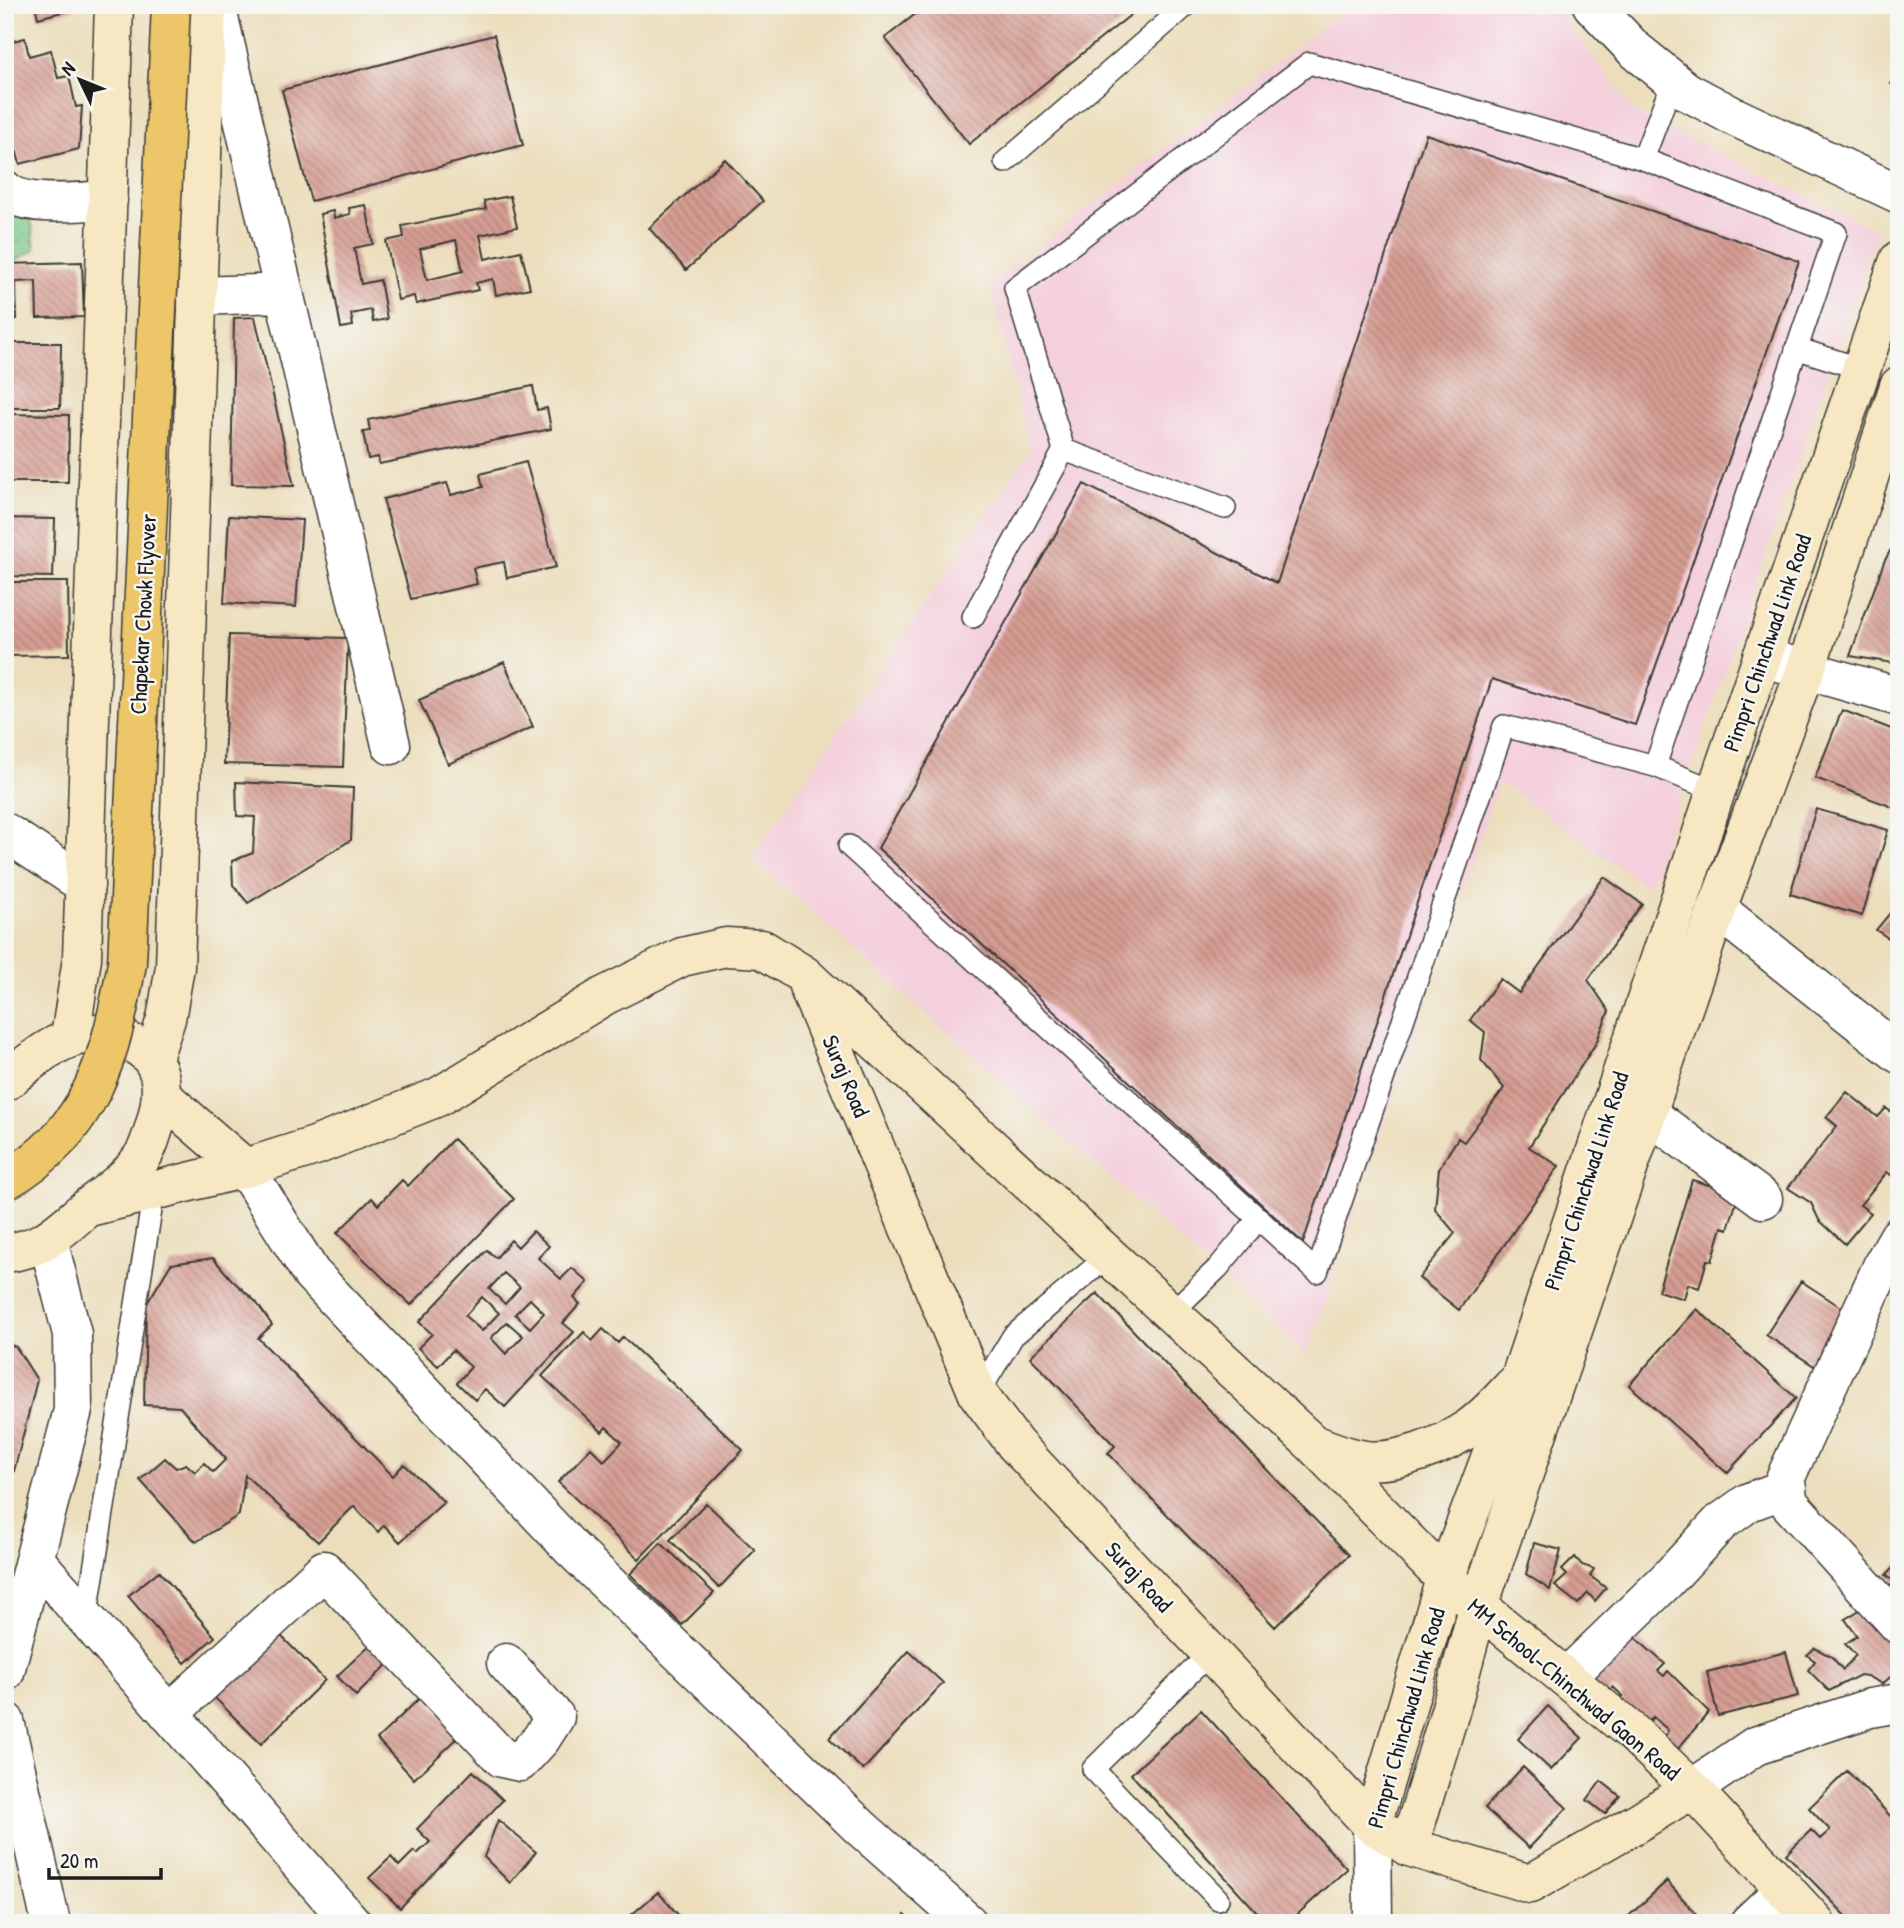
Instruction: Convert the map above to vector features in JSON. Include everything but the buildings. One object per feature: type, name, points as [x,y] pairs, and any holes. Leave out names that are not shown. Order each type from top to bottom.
[{"type":"main road","points":[[71,1038],[82,958],[114,5]]},
{"type":"main road","name":"Chapekar Chowk Flyover","points":[[5,1181],[19,1173],[61,1138],[90,1097],[107,1056],[127,963],[171,5]]},
{"type":"main road","points":[[152,1058],[166,1020],[175,967],[207,5]]},
{"type":"main road","name":"Pimpri Chinchwad Link Road","points":[[1409,1847],[1451,1707],[1537,1382],[1716,791],[1899,260]]},
{"type":"main road","name":"Pimpri Chinchwad Link Road","points":[[1372,1825],[1445,1579],[1537,1382],[1647,1113],[1717,909],[1807,668],[1899,386]]},
{"type":"main road","name":"MM School-Chinchwad Gaon Road","points":[[89,1207],[246,1168],[315,1146],[438,1097],[604,996],[682,957],[726,947],[762,949],[804,975],[1314,1444],[1445,1579],[1632,1732],[1692,1789],[1816,1923]]},
{"type":"main road","name":"Suraj Road","points":[[804,975],[978,1394],[1015,1444],[1372,1825],[1409,1847],[1530,1884],[1692,1789]]},
{"type":"main road","points":[[5,1082],[44,1051],[71,1038],[89,1034],[112,1035],[136,1044],[152,1058],[161,1077],[162,1096],[155,1127],[143,1157],[126,1175],[48,1240],[30,1250],[5,1253]]},
{"type":"main road","points":[[162,1096],[246,1168]]},
{"type":"main road","points":[[1314,1444],[1369,1461],[1417,1453],[1468,1428],[1537,1382]]},
{"type":"street","points":[[216,5],[391,745]]},
{"type":"street","points":[[1592,5],[1634,49],[1686,90],[1733,116],[1899,194]]},
{"type":"street","points":[[5,190],[10,195],[43,202],[108,200]]},
{"type":"street","points":[[197,296],[284,293]]},
{"type":"street","points":[[1762,657],[1899,697]]},
{"type":"street","points":[[5,832],[85,885]]},
{"type":"street","points":[[1717,909],[1899,1054]]},
{"type":"street","points":[[1647,1113],[1763,1199]]},
{"type":"street","points":[[246,1168],[311,1273],[571,1548],[860,1826],[968,1923]]},
{"type":"street","points":[[1899,1236],[1884,1262],[1785,1479],[1789,1503],[1899,1625]]},
{"type":"street","points":[[5,1672],[73,1410],[72,1334],[48,1240]]},
{"type":"street","points":[[1566,1678],[1666,1581],[1720,1523],[1749,1502],[1787,1488]]},
{"type":"street","points":[[34,1560],[352,1923]]},
{"type":"street","points":[[169,1714],[324,1570],[502,1758],[520,1762],[541,1739],[555,1717],[506,1662]]},
{"type":"street","points":[[1692,1789],[1755,1746],[1870,1708],[1899,1703]]},
{"type":"street","points":[[5,1721],[51,1923]]},
{"type":"street","name":"Pimpri Chinchwad Link Road","points":[[1372,1825],[1373,1922]]},
{"type":"street","name":"Pimpri Chinchwad Link Road","points":[[1373,1922],[1409,1847]]},
{"type":"street","points":[[1749,1923],[1785,1889]]},
{"type":"lane","points":[[1005,162],[1187,5]]},
{"type":"lane","points":[[973,617],[1063,450],[1015,288],[1309,62],[1643,159],[1836,233],[1655,766]]},
{"type":"lane","points":[[1643,159],[1673,80]]},
{"type":"lane","points":[[1796,348],[1861,369]]},
{"type":"lane","points":[[1063,450],[1225,508]]},
{"type":"lane","points":[[849,846],[1317,1272],[1504,726],[1655,766],[1716,791]]},
{"type":"lane","points":[[86,1620],[154,1191]]},
{"type":"lane","points":[[1171,1313],[1218,1268],[1259,1218]]},
{"type":"lane","points":[[978,1394],[1013,1336],[1108,1256]]},
{"type":"lane","points":[[1210,1653],[1093,1769],[1218,1899]]},
{"type":"shaded area","points":[[1351,5],[1554,5],[1633,111],[1878,231],[1649,888],[1499,782],[1307,1354],[752,858],[1030,450],[990,284]]},
{"type":"green space","points":[[26,181],[35,249],[5,267],[5,188]]}]
